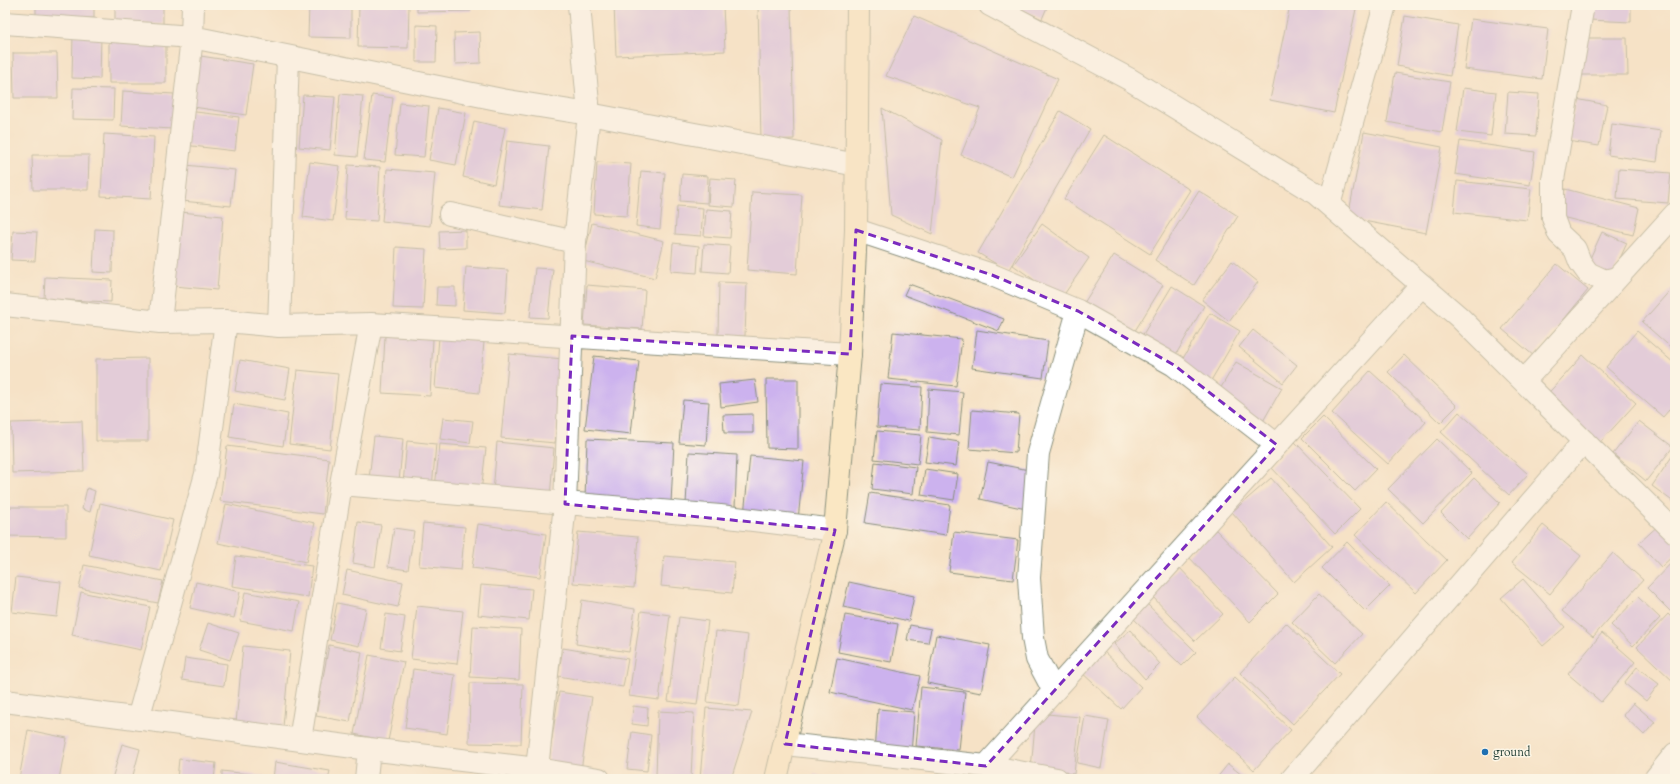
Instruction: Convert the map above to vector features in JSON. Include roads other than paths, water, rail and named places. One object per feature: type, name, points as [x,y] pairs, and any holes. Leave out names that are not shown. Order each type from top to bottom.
[{"type":"street","points":[[160,322],[192,37],[193,5]]},
{"type":"street","points":[[537,769],[565,504],[575,242],[589,114],[579,5]]},
{"type":"street","points":[[776,779],[835,530],[850,354],[856,230],[858,5]]},
{"type":"street","points":[[990,5],[1129,79],[1314,193],[1459,317],[1675,532]]},
{"type":"street","points":[[1329,205],[1385,5]]},
{"type":"street","points":[[1583,5],[1553,180],[1553,218],[1559,234],[1575,249],[1580,262],[1588,273],[1605,281],[1617,278]]},
{"type":"street","points":[[5,23],[192,37],[502,100],[589,114],[857,165]]},
{"type":"street","points":[[279,326],[288,57]]},
{"type":"street","points":[[450,214],[575,242]]},
{"type":"street","points":[[1524,381],[1675,214]]},
{"type":"street","points":[[856,230],[992,275],[1078,311],[1174,364],[1277,445]]},
{"type":"street","points":[[986,766],[1422,285]]},
{"type":"street","points":[[5,305],[160,322],[226,321],[279,326],[371,324],[850,354]]},
{"type":"street","points":[[1054,691],[1037,659],[1033,638],[1029,578],[1038,453],[1078,311]]},
{"type":"street","points":[[138,719],[206,474],[226,321]]},
{"type":"street","points":[[300,740],[342,484],[371,324]]},
{"type":"street","points":[[1292,779],[1584,441]]},
{"type":"street","points":[[342,484],[720,516],[835,530]]},
{"type":"street","points":[[5,701],[369,749],[537,769],[599,779]]},
{"type":"street","points":[[785,744],[986,766],[1058,779]]},
{"type":"street","points":[[366,779],[369,749]]},
{"type":"street","points":[[1655,779],[1675,754]]},
{"type":"place","name":"ground","points":[[1485,752]]}]
